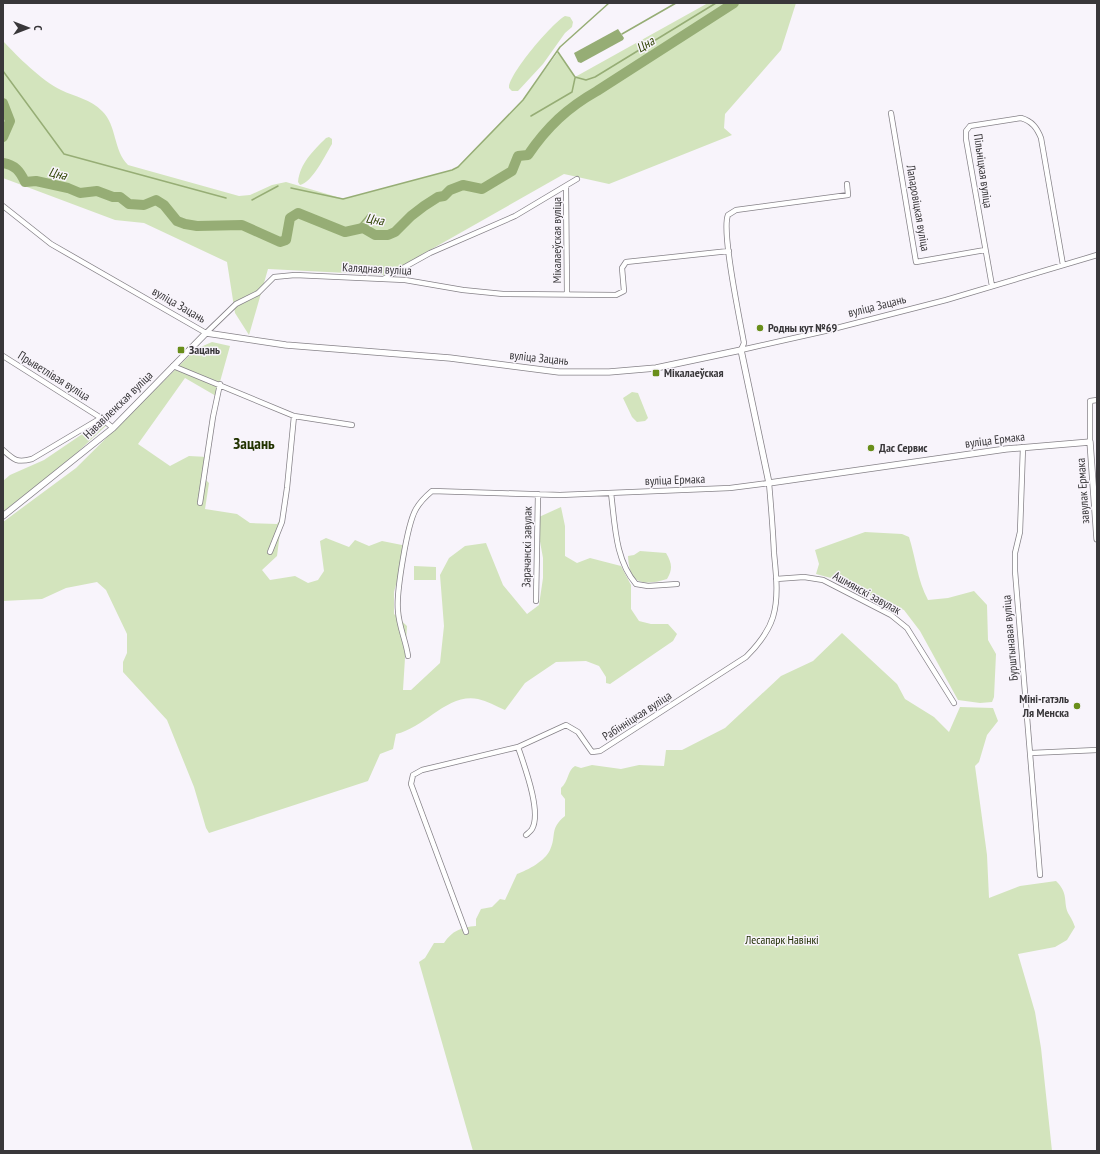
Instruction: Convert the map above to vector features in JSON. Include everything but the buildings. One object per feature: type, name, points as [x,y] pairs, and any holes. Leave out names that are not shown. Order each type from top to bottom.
[{"type":"street","name":"Лапаровіцкая вуліца","points":[[891,113],[916,262],[985,250]]},
{"type":"street","name":"Пільніцкая вуліца","points":[[992,286],[966,140],[966,130],[970,126],[1021,118],[1027,119],[1034,124],[1041,138],[1063,265]]},
{"type":"street","points":[[385,278],[430,253],[515,216],[577,179]]},
{"type":"street","points":[[769,483],[741,350],[744,343],[729,251],[727,220],[731,212],[848,195],[847,184]]},
{"type":"street","name":"Мікалаеўская вуліца","points":[[566,186],[567,294],[620,294],[624,289],[622,268],[626,262],[729,251]]},
{"type":"street","name":"вуліца Зацань","points":[[3,206],[51,244],[206,333],[286,346],[450,358],[560,372],[609,372],[656,368],[741,350],[946,300],[1097,255]]},
{"type":"street","name":"Калядная вуліца","points":[[206,333],[236,304],[258,293],[274,278],[295,274],[385,278],[424,282],[463,290],[504,294],[567,294]]},
{"type":"street","name":"Нававіленская вуліца","points":[[3,516],[113,428],[206,333]]},
{"type":"street","name":"Прыветлівая вуліца","points":[[3,356],[101,418],[113,428]]},
{"type":"street","points":[[173,366],[220,384],[294,416],[352,425]]},
{"type":"street","points":[[200,503],[213,416],[220,384]]},
{"type":"street","points":[[1090,442],[1090,401],[1097,400]]},
{"type":"street","points":[[270,552],[282,522],[294,416]]},
{"type":"street","points":[[3,450],[12,459],[22,462],[32,459],[101,418]]},
{"type":"street","name":"вуліца Ермака","points":[[408,656],[401,627],[397,598],[405,546],[415,510],[432,491],[538,494],[611,493],[730,488],[1023,447],[1090,442]]},
{"type":"street","name":"завулак Ермака","points":[[1090,442],[1097,539]]},
{"type":"street","name":"Бурштынавая вуліца","points":[[1023,447],[1020,532],[1015,553],[1015,571],[1040,875]]},
{"type":"street","name":"Рабінніцкая вуліца","points":[[466,932],[411,784],[413,775],[422,770],[518,747],[566,725],[578,732],[592,752],[600,751],[746,657],[754,649],[766,632],[773,616],[776,579],[769,483]]},
{"type":"street","points":[[611,493],[621,556],[627,574],[636,584],[648,586],[677,584]]},
{"type":"street","name":"Зарачанскі завулак","points":[[536,601],[538,494]]},
{"type":"street","name":"Ашмянскі завулак","points":[[776,579],[804,577],[823,580],[891,615],[907,628],[954,703]]},
{"type":"street","points":[[518,747],[534,798],[535,818],[533,829],[526,835]]},
{"type":"street","points":[[1031,753],[1097,750]]},
{"type":"green space","points":[[708,3],[796,3],[781,50],[725,114],[724,128],[732,135],[609,184],[564,174],[386,275],[268,269],[249,335],[235,313],[227,262],[144,223],[115,220],[3,178],[3,41],[23,61],[53,86],[98,107],[107,117],[123,159],[128,165],[239,196],[250,195],[272,185],[286,182],[344,199],[452,170],[458,167],[523,100],[558,52],[575,77]]},
{"type":"green space","points":[[565,16],[570,17],[573,22],[572,27],[565,33],[543,64],[518,91],[512,91],[509,88],[511,81],[523,61],[541,38]]},
{"type":"green space","points":[[329,137],[332,139],[332,144],[322,161],[314,174],[305,183],[300,185],[298,182],[299,175],[304,163],[316,148]]},
{"type":"green space","points":[[212,342],[230,346],[216,396],[185,378],[138,444],[170,466],[189,456],[208,457],[204,478],[209,483],[205,509],[237,514],[250,523],[277,524],[282,517],[277,556],[262,570],[270,580],[295,576],[308,583],[318,580],[324,571],[320,541],[326,538],[349,547],[355,540],[369,546],[382,541],[407,546],[394,592],[394,614],[407,626],[403,690],[411,690],[440,663],[444,626],[440,575],[449,558],[465,546],[486,543],[503,585],[527,614],[539,605],[543,578],[543,558],[539,536],[539,517],[561,507],[565,526],[565,556],[577,563],[590,558],[621,566],[631,585],[631,609],[639,621],[651,624],[668,624],[677,634],[673,641],[610,684],[606,683],[606,677],[599,666],[586,661],[556,662],[525,683],[505,710],[478,699],[456,701],[407,731],[396,734],[393,749],[380,754],[368,781],[209,833],[206,828],[194,787],[167,720],[123,672],[123,662],[127,653],[127,634],[106,590],[97,582],[66,588],[42,599],[3,601],[3,522],[76,468],[196,349]]},
{"type":"green space","points":[[632,392],[638,393],[648,418],[645,421],[637,422],[632,417],[623,398]]},
{"type":"green space","points":[[103,420],[108,424],[69,460],[3,512],[3,481],[10,475],[44,460]]},
{"type":"green space","points":[[865,532],[902,534],[909,537],[919,577],[928,600],[948,598],[974,591],[987,605],[988,640],[996,654],[994,697],[992,702],[980,703],[958,700],[920,631],[904,610],[831,578],[816,574],[819,564],[815,550]]},
{"type":"green space","points":[[640,551],[666,553],[670,560],[671,566],[667,579],[645,582],[639,581],[635,578],[631,573],[628,556],[634,555]]},
{"type":"green space","points":[[414,566],[436,567],[436,580],[414,580]]},
{"type":"green space","name":"Лесапарк Навінкі","points":[[842,633],[897,684],[905,699],[934,717],[949,732],[960,707],[993,708],[998,721],[987,735],[979,762],[975,766],[987,855],[989,898],[1020,886],[1056,881],[1063,890],[1068,913],[1075,927],[1067,940],[1055,947],[1018,954],[1035,1012],[1041,1048],[1052,1151],[473,1151],[419,962],[425,958],[434,943],[444,943],[450,935],[457,930],[476,926],[476,919],[481,909],[492,907],[500,899],[505,900],[517,874],[536,865],[548,854],[552,845],[555,829],[565,816],[565,799],[561,794],[561,788],[572,768],[575,766],[581,768],[592,765],[621,769],[639,765],[664,766],[666,750],[682,750],[725,728],[781,676],[813,661]]},
{"type":"shaded area","points":[[618,29],[624,38],[623,40],[581,63],[578,62],[574,53]]},
{"type":"waterway","points":[[291,188],[343,199],[452,170],[458,167],[523,100],[560,47],[609,3]]},
{"type":"waterway","points":[[622,34],[676,3]]},
{"type":"waterway","points":[[558,52],[575,77],[586,80],[595,77],[716,3]]},
{"type":"waterway","name":"Цна","points":[[3,163],[11,165],[17,169],[25,182],[36,181],[68,188],[80,193],[97,191],[113,197],[120,197],[129,204],[144,205],[156,200],[164,205],[177,221],[185,224],[197,226],[242,225],[280,242],[286,240],[290,218],[298,213],[345,232],[363,228],[375,235],[388,235],[395,232],[411,216],[424,206],[438,197],[444,196],[450,190],[463,185],[482,189],[512,171],[518,156],[528,155],[550,127],[576,104],[734,3]]},
{"type":"waterway","points":[[3,71],[64,154],[226,198]]},
{"type":"waterway","points":[[531,116],[572,92],[575,78]]},
{"type":"waterway","points":[[3,103],[10,121],[3,137]]},
{"type":"waterway","points":[[252,200],[278,186]]},
{"type":"waterway","points":[[356,229],[368,215]]},
{"type":"place","name":"Родны кут №69","points":[[760,328]]},
{"type":"place","name":"Зацань","points":[[181,350]]},
{"type":"place","name":"Мікалаеўская","points":[[656,373]]},
{"type":"place","name":"Дас Сервис","points":[[871,448]]},
{"type":"place","name":"Міні-гатэль Ля Менска","points":[[1077,706]]},
{"type":"district","name":"Зацань","points":[[254,443]]}]
